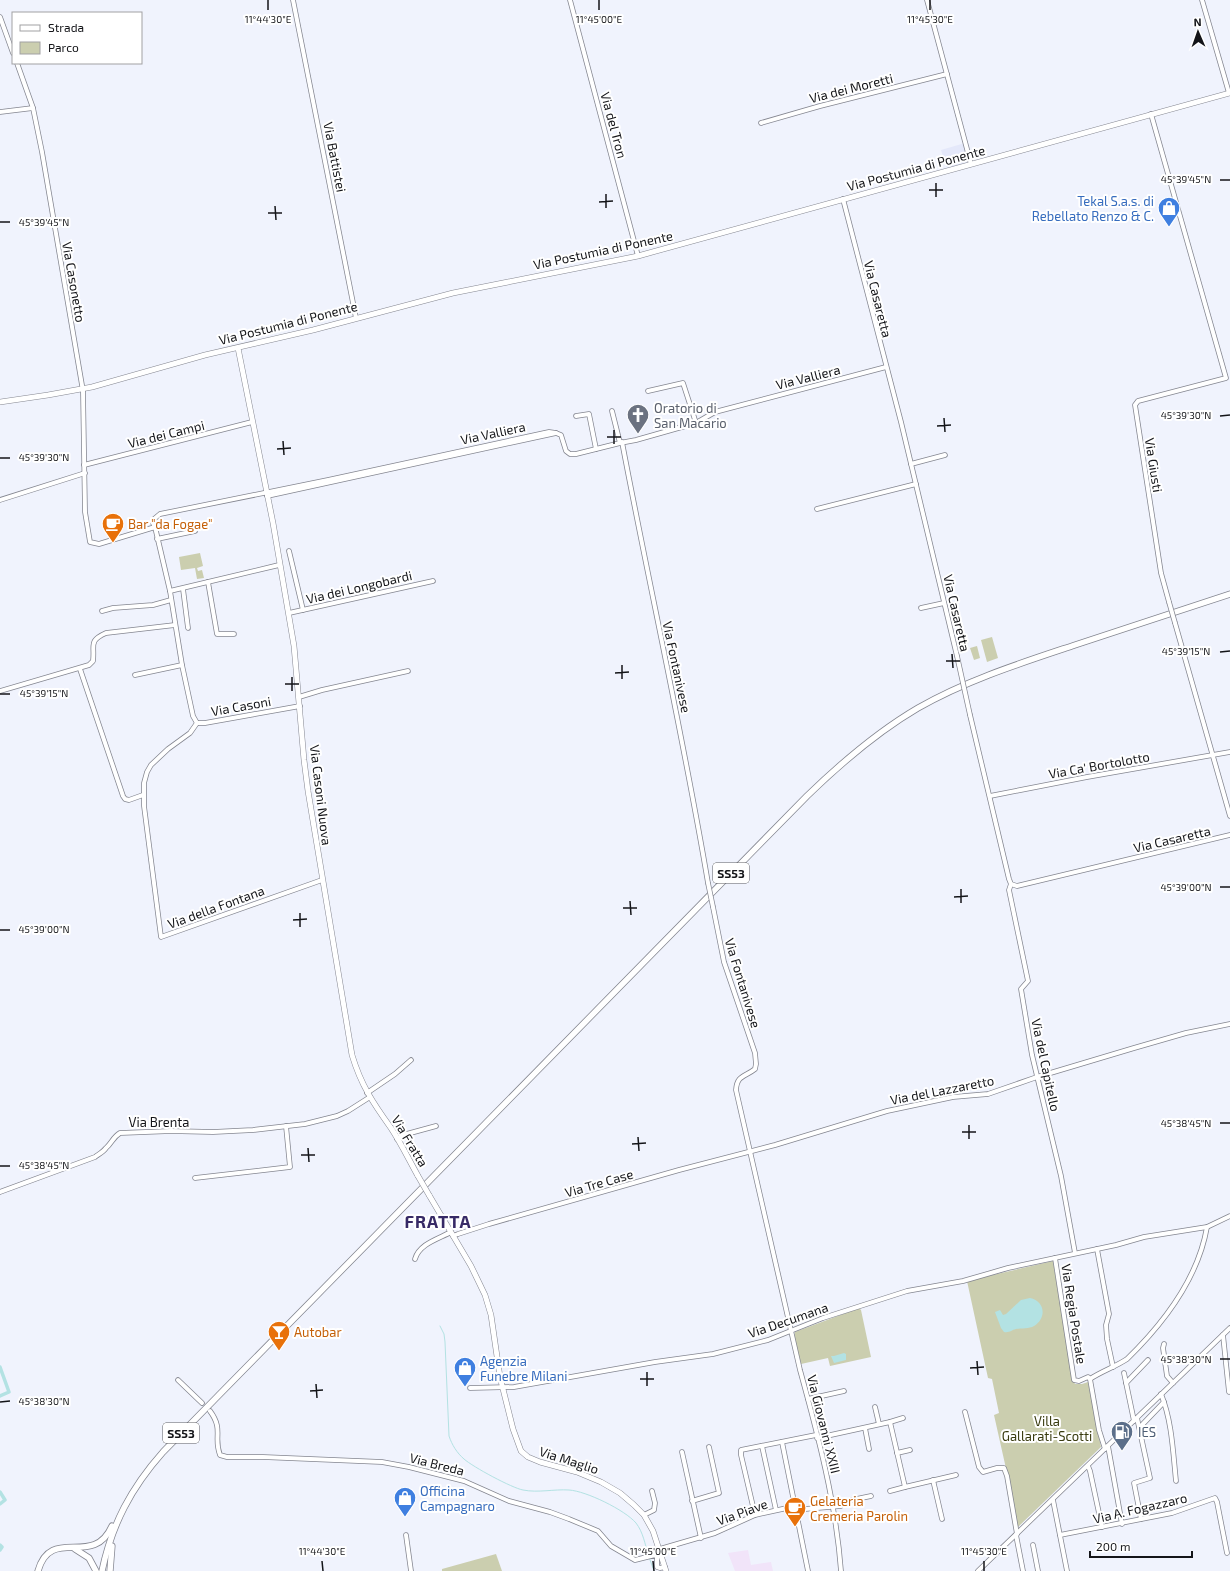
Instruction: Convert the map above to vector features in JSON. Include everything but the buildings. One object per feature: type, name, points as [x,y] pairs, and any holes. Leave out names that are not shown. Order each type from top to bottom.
[{"type":"highway","name":"SS53","points":[[102,1571],[118,1519],[138,1482],[174,1440],[807,796],[849,756],[894,723],[933,700],[968,683],[1018,664],[1230,594]]},
{"type":"highway","points":[[38,1571],[47,1554],[56,1549],[88,1547],[98,1544],[104,1539],[128,1493],[138,1482]]},
{"type":"highway","points":[[110,1571],[111,1550],[114,1540],[138,1482]]},
{"type":"highway","points":[[69,1547],[86,1555],[92,1561],[96,1571]]},
{"type":"main road","name":"Via Postumia di Ponente","points":[[0,402],[82,389],[205,354],[238,348],[313,330],[468,290],[638,256],[1230,93]]},
{"type":"main road","name":"Via Casoni Nuova","points":[[238,348],[289,613],[294,646],[305,768],[325,896]]},
{"type":"main road","name":"Via Fratta","points":[[325,896],[352,1056],[359,1077],[368,1095],[397,1139],[471,1266],[486,1295],[503,1388]]},
{"type":"main road","name":"Via Maglio","points":[[503,1388],[521,1451],[528,1457],[540,1462],[577,1472],[601,1482],[620,1493],[644,1515],[653,1531],[666,1569]]},
{"type":"street","name":"Via Battistei","points":[[293,0],[356,318]]},
{"type":"street","name":"Via del Tron","points":[[570,0],[638,256]]},
{"type":"street","points":[[927,0],[971,164]]},
{"type":"street","points":[[1202,0],[1230,93]]},
{"type":"street","points":[[0,17],[12,50]]},
{"type":"street","name":"Via Casonetto","points":[[17,64],[33,108],[52,208],[82,389],[85,473]]},
{"type":"street","name":"Via dei Moretti","points":[[761,123],[820,106],[947,74]]},
{"type":"street","points":[[0,112],[33,108]]},
{"type":"street","name":"Via Giusti","points":[[1152,114],[1228,377],[1138,402],[1135,405],[1161,573],[1230,816]]},
{"type":"street","name":"Via Casaretta","points":[[842,199],[916,484],[999,838],[1009,879],[1012,884],[1017,886],[1230,835]]},
{"type":"street","name":"Via Valliera","points":[[155,527],[153,523],[154,519],[160,514],[267,495],[461,453],[554,435],[556,433],[561,435],[566,451],[570,454],[596,449],[621,442],[636,440],[696,423],[715,412],[886,367]]},
{"type":"street","points":[[648,391],[683,383],[696,423]]},
{"type":"street","name":"Via Fontanivese","points":[[612,411],[621,442],[685,750],[708,883],[724,962],[755,1053],[755,1070],[742,1076],[737,1082],[736,1090],[791,1330]]},
{"type":"street","points":[[576,416],[589,414],[596,449]]},
{"type":"street","name":"Via dei Campi","points":[[84,465],[252,422]]},
{"type":"street","points":[[911,464],[945,455]]},
{"type":"street","points":[[0,500],[85,473],[85,512],[90,542],[99,544],[155,527]]},
{"type":"street","points":[[817,509],[916,484]]},
{"type":"street","name":"Via Casoni","points":[[155,527],[170,591],[182,665],[197,723],[205,723],[300,706]]},
{"type":"street","points":[[157,538],[195,531]]},
{"type":"street","points":[[289,551],[303,610]]},
{"type":"street","points":[[170,591],[280,566]]},
{"type":"street","name":"Via dei Longobardi","points":[[289,613],[433,581]]},
{"type":"street","points":[[208,582],[217,634],[234,634]]},
{"type":"street","points":[[183,589],[188,628]]},
{"type":"street","points":[[102,611],[113,608],[153,605],[171,600]]},
{"type":"street","points":[[921,608],[944,603]]},
{"type":"street","points":[[0,692],[80,668],[93,662],[93,642],[96,637],[106,633],[175,625]]},
{"type":"street","points":[[135,675],[182,665]]},
{"type":"street","points":[[80,668],[123,796],[125,799],[129,800],[143,795]]},
{"type":"street","points":[[299,697],[322,690],[408,671]]},
{"type":"street","name":"Via della Fontana","points":[[197,723],[190,733],[168,749],[151,765],[147,772],[143,795],[161,937],[322,880]]},
{"type":"street","name":"Via Ca' Bortolotto","points":[[990,796],[1230,752]]},
{"type":"street","name":"Via del Capitello","points":[[1012,884],[1009,890],[1028,981],[1021,989],[1022,1002],[1076,1253]]},
{"type":"street","name":"Via del Lazzaretto","points":[[750,1151],[802,1137],[886,1111],[953,1097],[988,1094],[1037,1077],[1186,1033],[1230,1024]]},
{"type":"street","name":"Via Brenta","points":[[0,1192],[95,1156],[103,1152],[113,1137],[120,1133],[171,1131],[213,1132],[305,1124],[337,1116],[348,1111],[411,1060]]},
{"type":"street","points":[[195,1178],[290,1166],[286,1126]]},
{"type":"street","points":[[397,1139],[403,1135],[436,1126]]},
{"type":"street","name":"Via Tre Case","points":[[415,1259],[417,1252],[423,1247],[452,1234],[458,1234],[488,1224],[750,1151]]},
{"type":"street","name":"Via Decumana","points":[[470,1388],[514,1387],[655,1362],[713,1354],[768,1340],[791,1330],[907,1291],[962,1281],[1008,1268],[1097,1249],[1144,1237],[1207,1227],[1230,1216]]},
{"type":"street","name":"Via Regia Postale","points":[[1055,1258],[1074,1380],[1079,1381],[1088,1377],[1090,1379],[1127,1359],[1164,1320],[1187,1284],[1196,1266],[1204,1244],[1207,1227]]},
{"type":"street","points":[[1097,1249],[1109,1314],[1106,1325],[1107,1339],[1113,1367]]},
{"type":"street","points":[[978,1571],[1230,1328]]},
{"type":"street","name":"Via Giovanni XXIII","points":[[791,1330],[833,1507],[841,1571]]},
{"type":"street","points":[[1223,1335],[1229,1392]]},
{"type":"street","points":[[1164,1344],[1163,1348],[1167,1376],[1173,1383]]},
{"type":"street","points":[[1126,1383],[1148,1360]]},
{"type":"street","points":[[1124,1373],[1135,1419],[1140,1427],[1150,1478],[1134,1483],[1141,1519]]},
{"type":"street","name":"Via Regia Postale","points":[[1090,1379],[1099,1430],[1107,1448],[1122,1524]]},
{"type":"street","points":[[178,1380],[202,1403]]},
{"type":"street","points":[[808,1398],[844,1391]]},
{"type":"street","points":[[1161,1394],[1164,1402],[1173,1451],[1176,1481]]},
{"type":"street","points":[[1140,1427],[1164,1402]]},
{"type":"street","points":[[875,1407],[879,1424]]},
{"type":"street","name":"Via Breda","points":[[210,1411],[216,1419],[219,1429],[217,1448],[220,1455],[227,1457],[382,1462],[409,1467],[464,1481],[509,1501],[559,1514],[598,1532],[612,1546],[633,1559],[637,1560],[656,1556],[658,1568],[666,1569]]},
{"type":"street","points":[[965,1412],[979,1467],[983,1472],[997,1468],[1004,1468],[1008,1476],[1023,1571]]},
{"type":"street","points":[[754,1515],[741,1450],[866,1427],[903,1418]]},
{"type":"street","points":[[890,1422],[906,1487]]},
{"type":"street","points":[[866,1427],[869,1449]]},
{"type":"street","points":[[782,1442],[808,1571]]},
{"type":"street","points":[[762,1446],[776,1510]]},
{"type":"street","points":[[692,1501],[719,1493],[709,1447]]},
{"type":"street","points":[[897,1453],[910,1450]]},
{"type":"street","points":[[682,1452],[701,1538]]},
{"type":"street","points":[[1088,1466],[1092,1477],[1102,1527]]},
{"type":"street","points":[[890,1492],[956,1475]]},
{"type":"street","points":[[933,1480],[942,1519]]},
{"type":"street","points":[[644,1515],[654,1510],[655,1503],[652,1491]]},
{"type":"street","name":"Via Piave","points":[[660,1549],[701,1538],[754,1515],[776,1510],[841,1506],[847,1501],[871,1496]]},
{"type":"street","name":"Via A. Fogazzaro","points":[[1060,1535],[1172,1513],[1215,1498],[1227,1553]]},
{"type":"street","points":[[1053,1500],[1067,1571]]},
{"type":"street","points":[[406,1536],[411,1571]]},
{"type":"street","points":[[1033,1545],[1038,1571]]},
{"type":"shaded area","points":[[965,143],[964,148],[968,160],[967,164],[947,169],[941,150]]},
{"type":"shaded area","points":[[1030,1298],[1035,1300],[1041,1306],[1042,1314],[1038,1323],[1030,1328],[1004,1332],[995,1312],[1000,1310],[1003,1315],[1006,1314],[1021,1300]]},
{"type":"shaded area","points":[[844,1353],[846,1354],[846,1360],[834,1363],[831,1356]]},
{"type":"shaded area","points":[[748,1550],[751,1565],[771,1562],[773,1571],[735,1571],[728,1553]]},
{"type":"green space","points":[[200,553],[203,566],[197,568],[198,571],[202,570],[204,578],[197,579],[195,568],[181,570],[179,557]]},
{"type":"green space","points":[[992,637],[998,658],[987,662],[981,640]]},
{"type":"green space","points":[[977,646],[980,658],[974,660],[970,648]]},
{"type":"green space","name":"Villa Gallarati-Scotti","points":[[1053,1261],[1072,1376],[1075,1384],[1088,1382],[1101,1447],[1018,1527],[994,1415],[999,1413],[992,1379],[988,1378],[967,1281]]},
{"type":"green space","points":[[859,1308],[861,1310],[871,1357],[830,1366],[828,1358],[801,1364],[794,1336],[795,1332]]},
{"type":"green space","points":[[496,1554],[502,1571],[442,1571],[442,1569]]},
{"type":"waterway","points":[[440,1326],[444,1334],[445,1342],[449,1436],[453,1446],[459,1454],[469,1463],[484,1472],[523,1490],[576,1491],[605,1502],[623,1512],[636,1523],[642,1534],[648,1554]]},
{"type":"waterway","points":[[0,1367],[9,1392],[0,1396]]},
{"type":"waterway","points":[[0,1492],[5,1500],[0,1504]]},
{"type":"waterway","points":[[0,1545],[2,1547],[0,1550]]},
{"type":"waterway","points":[[649,1557],[654,1571]]},
{"type":"place","name":"Tekal S.a.s. di Rebellato Renzo & C.","points":[[1169,228]]},
{"type":"place","name":"Oratorio di San Macario","points":[[638,434]]},
{"type":"place","name":"Bar \"da Fogae\"","points":[[113,544]]},
{"type":"place","name":"Autobar","points":[[279,1352]]},
{"type":"place","name":"Agenzia Funebre Milani","points":[[465,1388]]},
{"type":"place","name":"IES","points":[[1122,1452]]},
{"type":"place","name":"Officina Campagnaro","points":[[405,1518]]},
{"type":"place","name":"Gelateria Cremeria Parolin","points":[[795,1528]]},
{"type":"district","name":"FRATTA","points":[[438,1221]]}]
